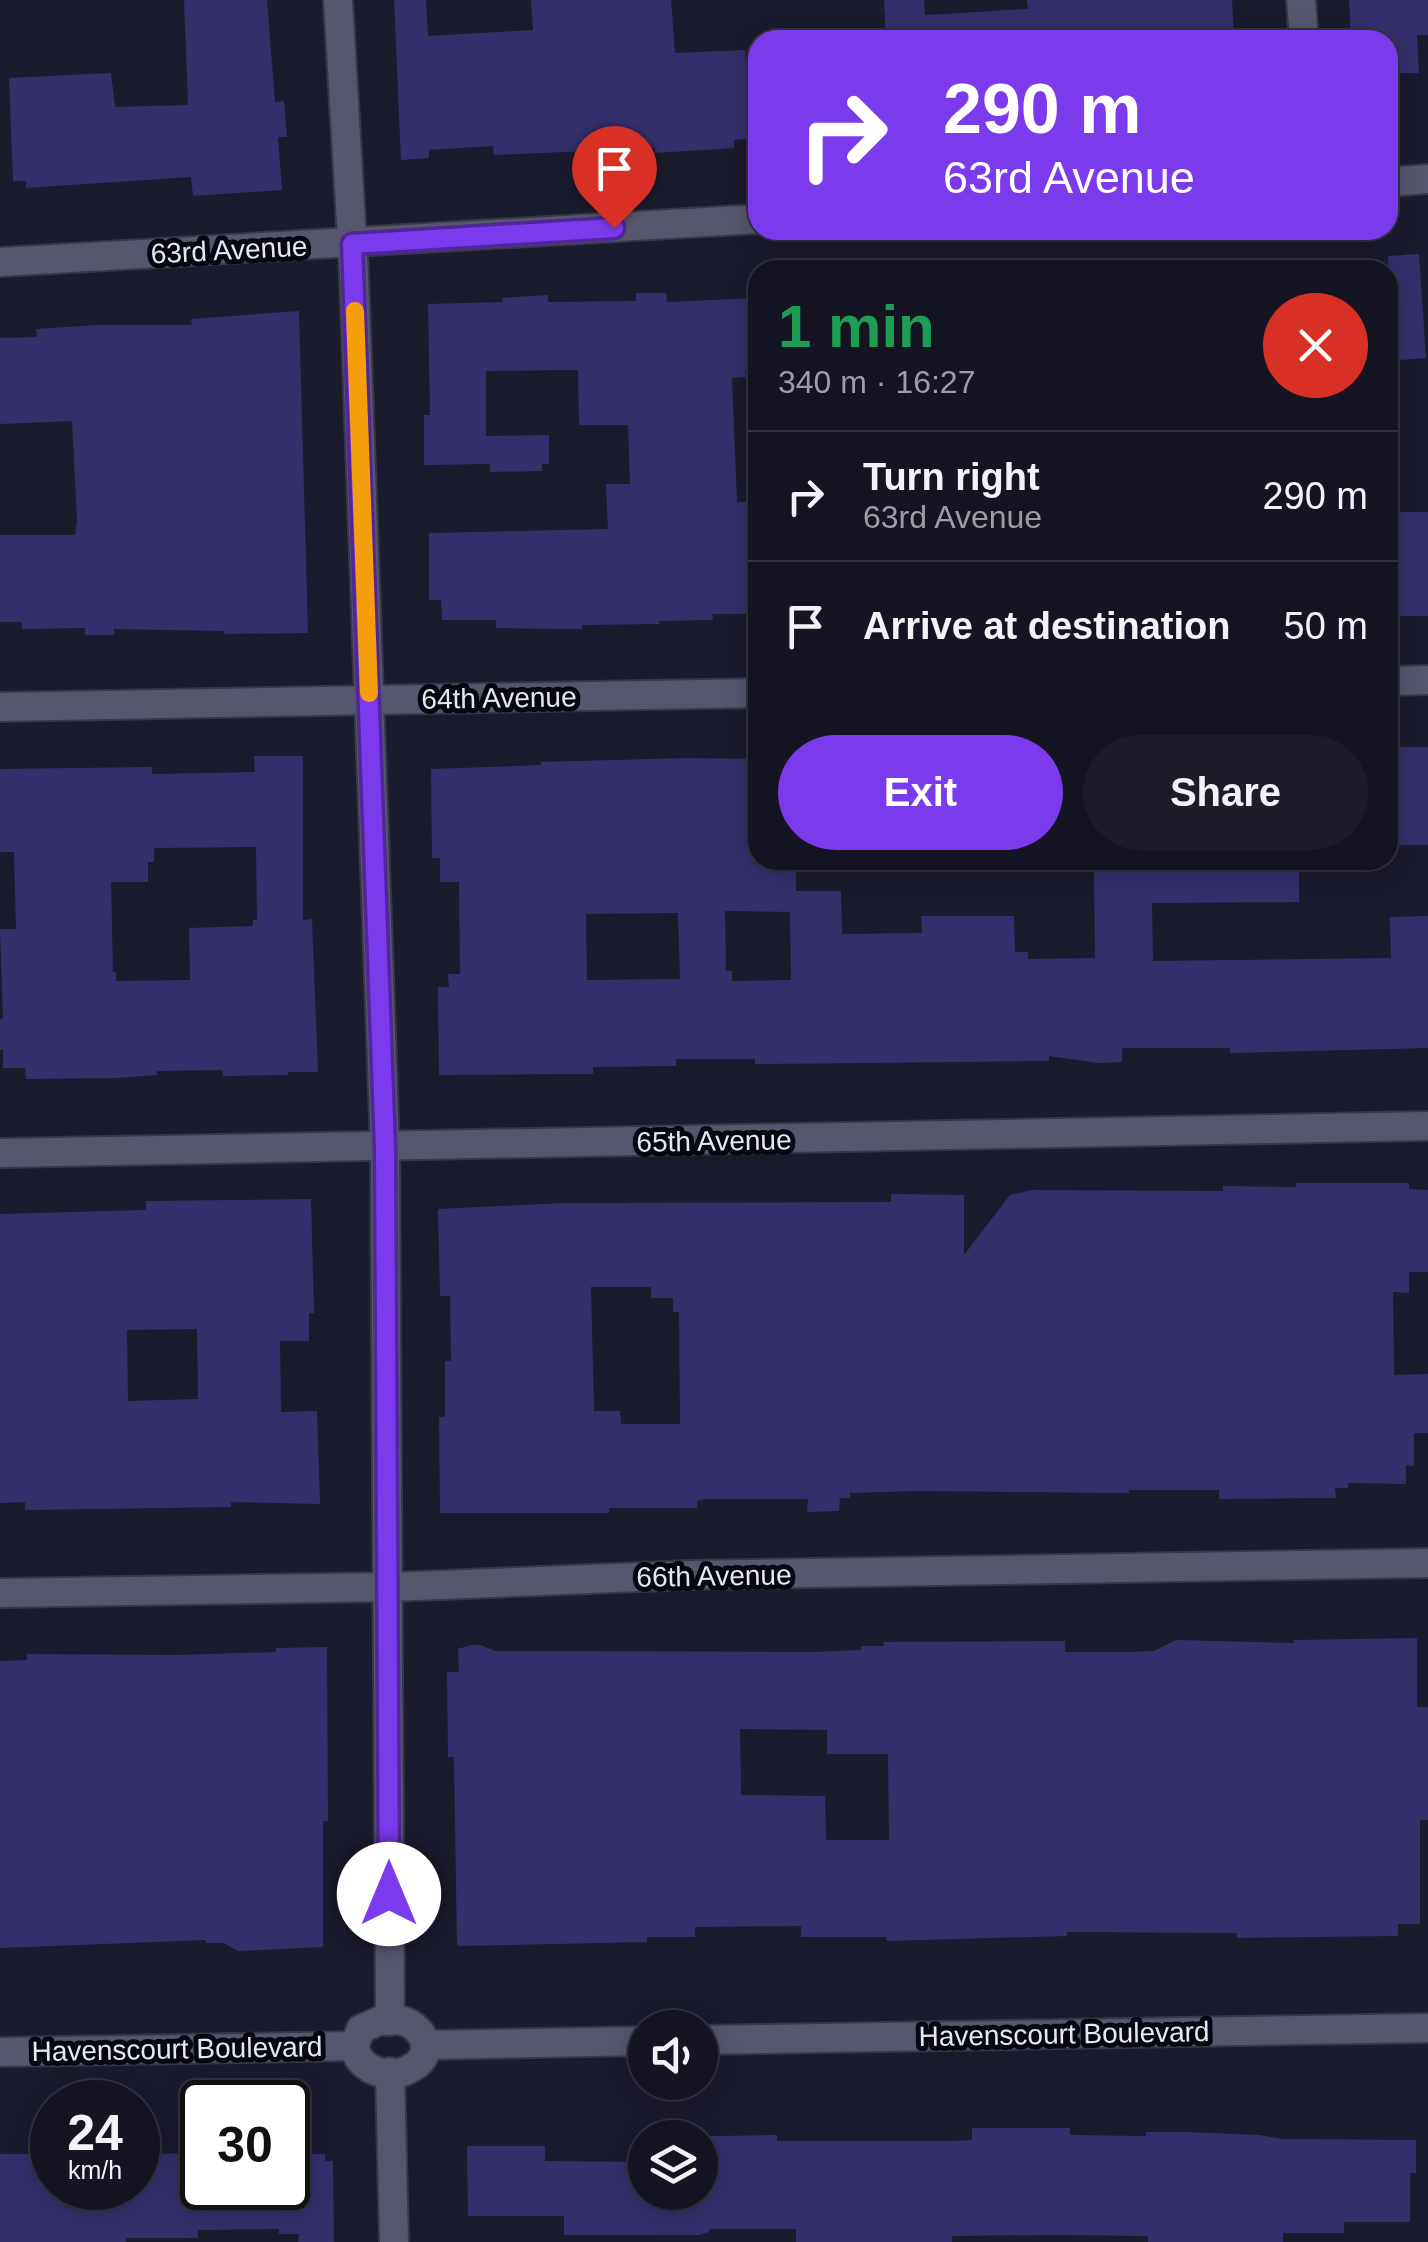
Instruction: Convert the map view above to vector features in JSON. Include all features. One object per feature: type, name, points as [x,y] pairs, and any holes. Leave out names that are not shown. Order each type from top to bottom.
[{"type":"street","points":[[338,0],[352,244],[385,1148],[390,2020]]},
{"type":"street","points":[[1301,0],[1303,30]]},
{"type":"street","points":[[1398,181],[1428,179]]},
{"type":"street","name":"63rd Avenue","points":[[0,262],[748,221]]},
{"type":"street","points":[[1398,681],[1428,680]]},
{"type":"street","name":"64th Avenue","points":[[0,707],[748,693]]},
{"type":"street","name":"65th Avenue","points":[[0,1153],[1428,1126]]},
{"type":"street","name":"66th Avenue","points":[[0,1593],[1428,1562]]},
{"type":"street","points":[[390,2020],[418,2027],[426,2045],[418,2063],[410,2069],[390,2072],[370,2070],[356,2057],[354,2046],[360,2029],[369,2023],[390,2020]]},
{"type":"street","name":"Havenscourt Boulevard","points":[[718,2040],[1428,2028]]},
{"type":"street","points":[[426,2045],[628,2041]]},
{"type":"street","name":"Havenscourt Boulevard","points":[[0,2052],[354,2046]]},
{"type":"street","points":[[390,2072],[394,2242]]},
{"type":"building","points":[[184,0],[267,0],[275,102],[284,101],[287,137],[278,137],[282,190],[193,196],[191,177],[26,188],[26,181],[13,181],[9,78],[111,73],[115,107],[188,105]]},
{"type":"building","points":[[394,0],[426,0],[428,36],[533,30],[531,0],[671,0],[675,53],[745,50],[748,139],[734,140],[734,148],[494,155],[493,146],[429,150],[429,158],[401,160]]},
{"type":"building","points":[[884,0],[924,0],[925,15],[1028,9],[1027,0],[1232,0],[1234,30],[886,30]]},
{"type":"building","points":[[1349,0],[1428,0],[1428,35],[1417,35],[1419,73],[1398,73],[1398,30],[1350,30]]},
{"type":"building","points":[[1419,254],[1426,358],[1398,360],[1398,260],[1388,260],[1388,256]]},
{"type":"building","points":[[636,293],[666,293],[667,302],[748,298],[748,371],[746,377],[732,378],[737,502],[748,502],[748,614],[712,614],[713,620],[659,624],[582,625],[582,629],[496,628],[496,620],[442,620],[441,600],[429,600],[429,533],[608,529],[606,484],[630,484],[628,425],[579,425],[578,370],[486,371],[486,436],[549,435],[549,464],[542,464],[542,471],[490,472],[490,464],[424,465],[424,415],[430,415],[428,304],[503,302],[502,298],[548,295],[548,302],[636,301]]},
{"type":"building","points":[[299,311],[308,633],[114,629],[114,635],[85,635],[85,628],[22,629],[22,622],[0,622],[0,535],[75,535],[77,520],[72,421],[0,424],[0,338],[37,337],[36,329],[192,325],[191,319]]},
{"type":"building","points":[[1398,512],[1428,512],[1428,616],[1398,616]]},
{"type":"building","points":[[1398,747],[1428,747],[1428,845],[1398,845]]},
{"type":"building","points":[[254,756],[303,756],[303,920],[312,919],[318,1072],[223,1076],[223,1070],[157,1071],[157,1075],[118,1078],[26,1079],[25,1068],[3,1068],[0,929],[16,929],[14,852],[0,852],[0,769],[152,767],[152,774],[255,772]],"holes":[[[256,847],[257,920],[253,920],[253,926],[189,928],[190,980],[116,981],[111,882],[148,882],[148,862],[154,862],[154,848]]]},
{"type":"building","points":[[748,759],[748,870],[796,870],[796,891],[841,891],[842,934],[922,933],[921,916],[1014,916],[1015,952],[1028,952],[1028,959],[1095,958],[1094,870],[1299,870],[1299,902],[1152,903],[1153,961],[1391,958],[1390,917],[1428,916],[1428,1048],[1230,1053],[1230,1048],[1122,1048],[1122,1062],[1099,1063],[1049,1056],[1049,1061],[755,1064],[755,1059],[676,1059],[676,1066],[593,1067],[593,1074],[439,1075],[438,987],[449,987],[448,974],[460,974],[459,882],[440,882],[440,858],[432,858],[431,769]],"holes":[[[725,911],[790,912],[791,980],[732,981],[732,971],[726,971]],[[678,913],[680,979],[587,980],[586,914]]]},
{"type":"building","points":[[1296,1183],[1409,1183],[1409,1189],[1428,1190],[1428,1272],[1409,1272],[1409,1293],[1393,1292],[1394,1375],[1428,1374],[1428,1433],[1414,1433],[1414,1466],[1406,1465],[1406,1484],[1348,1483],[1348,1488],[1335,1488],[1336,1498],[1219,1499],[1219,1490],[918,1491],[850,1493],[850,1498],[840,1498],[839,1511],[807,1512],[808,1499],[706,1499],[697,1501],[697,1508],[609,1508],[609,1513],[440,1513],[439,1417],[445,1417],[445,1361],[451,1361],[450,1296],[440,1296],[438,1209],[564,1203],[891,1202],[891,1194],[964,1195],[964,1255],[1010,1195],[1032,1190],[1223,1191],[1223,1186],[1296,1187]],"holes":[[[591,1287],[651,1287],[651,1298],[673,1298],[673,1312],[679,1312],[680,1424],[621,1424],[620,1411],[594,1411]]]},
{"type":"building","points":[[311,1199],[314,1313],[309,1313],[309,1341],[280,1341],[281,1412],[317,1411],[320,1504],[231,1502],[231,1507],[25,1510],[25,1502],[0,1503],[0,1214],[146,1210],[146,1201]],"holes":[[[197,1329],[198,1399],[128,1401],[127,1330]]]},
{"type":"building","points":[[1417,1638],[1417,1707],[1428,1707],[1428,1820],[1420,1820],[1420,1924],[1398,1924],[1398,1936],[1237,1938],[1237,1933],[1067,1932],[1067,1936],[887,1941],[886,1937],[801,1937],[801,1926],[695,1927],[695,1937],[647,1937],[647,1942],[457,1946],[454,1757],[448,1757],[447,1672],[459,1672],[458,1649],[481,1645],[495,1651],[814,1652],[861,1650],[861,1646],[884,1646],[883,1642],[1065,1641],[1065,1652],[1129,1652],[1154,1651],[1176,1640]],"holes":[[[740,1729],[827,1730],[827,1754],[888,1754],[889,1840],[826,1840],[825,1796],[741,1795]]]},
{"type":"building","points":[[327,1647],[328,1821],[323,1821],[323,1947],[238,1951],[206,1940],[0,1948],[0,1661],[27,1660],[27,1654],[175,1655]]},
{"type":"building","points":[[972,2128],[1070,2128],[1070,2135],[1187,2132],[1282,2139],[1416,2140],[1416,2173],[1410,2173],[1410,2222],[1344,2222],[1344,2233],[1283,2233],[1283,2242],[1148,2242],[1148,2236],[1055,2235],[952,2236],[952,2242],[796,2242],[796,2229],[709,2229],[699,2235],[564,2235],[564,2216],[468,2216],[467,2146],[545,2146],[545,2161],[628,2162],[628,2210],[718,2210],[718,2136],[777,2135],[777,2141],[972,2140]]},
{"type":"building","points":[[180,2153],[180,2210],[310,2210],[310,2154],[325,2154],[325,2161],[333,2161],[334,2242],[298,2242],[299,2234],[279,2234],[279,2229],[198,2230],[198,2238],[126,2238],[126,2242],[0,2242],[0,2154],[30,2154],[30,2210],[160,2210],[160,2154]]},
{"type":"slow traffic","points":[[355,311],[369,693]]},
{"type":"route","points":[[389,1894],[385,1148],[352,244],[614,228]]}]
